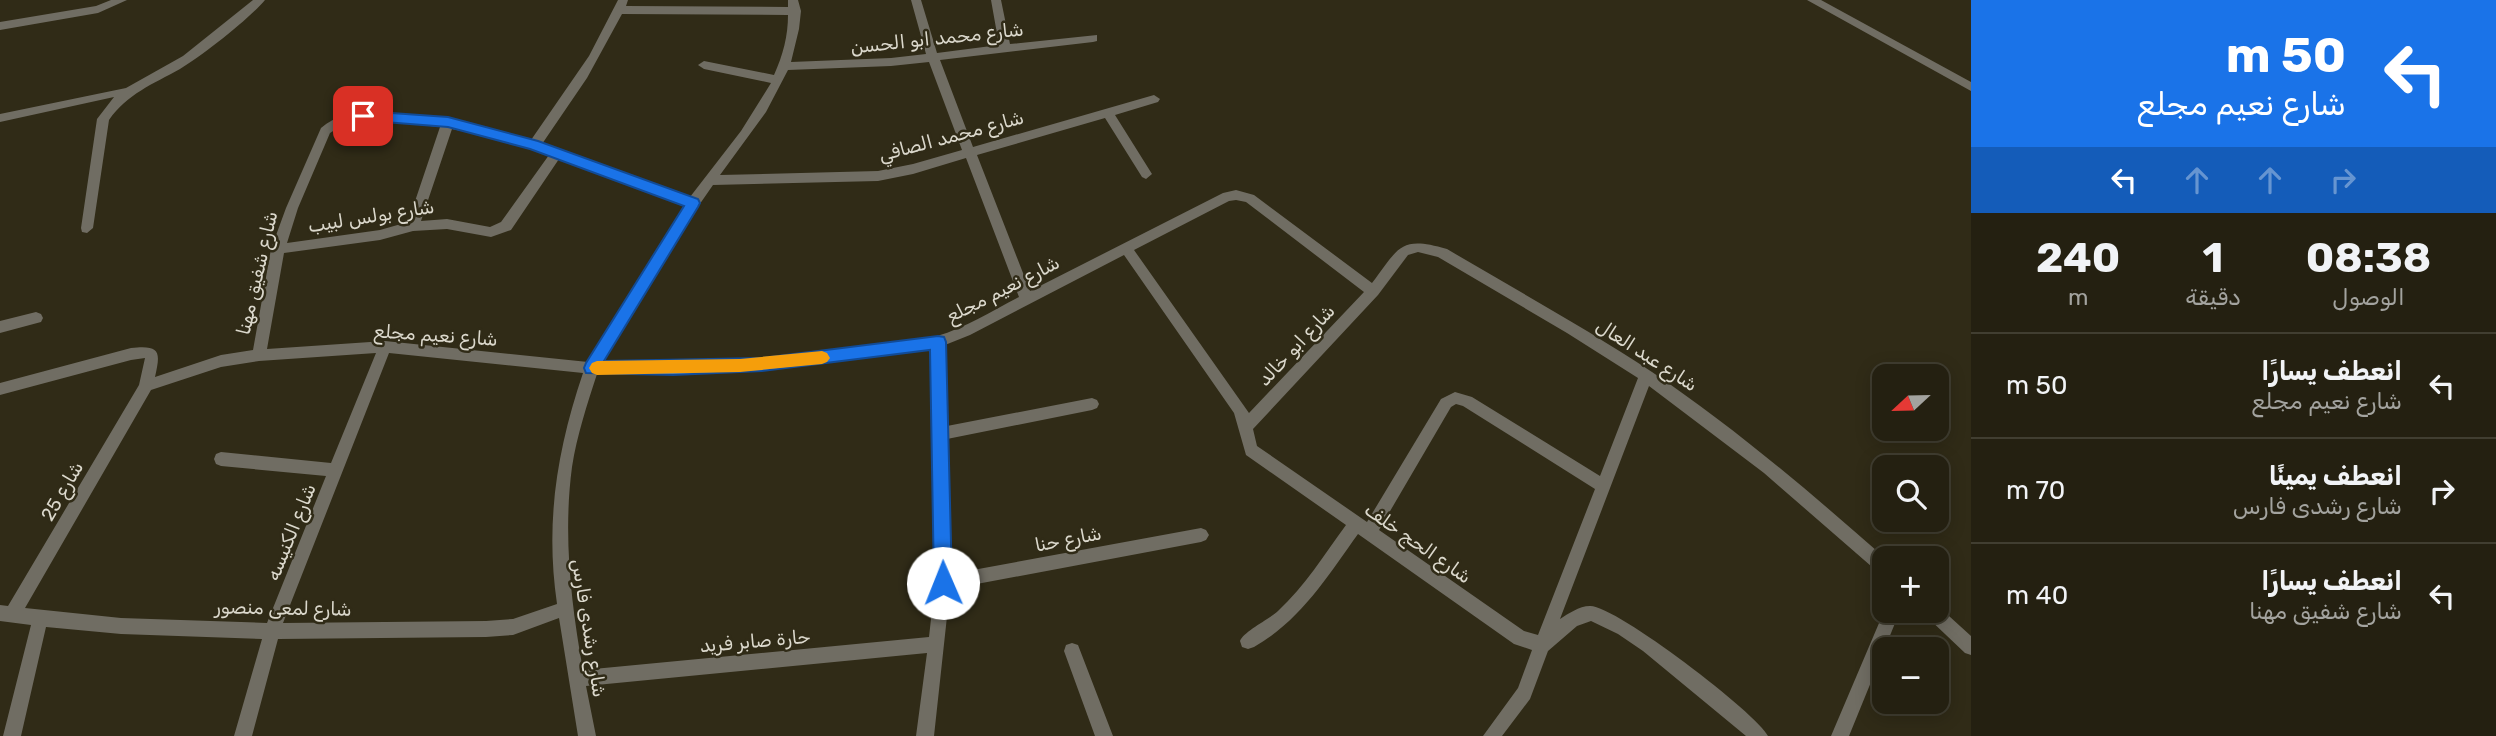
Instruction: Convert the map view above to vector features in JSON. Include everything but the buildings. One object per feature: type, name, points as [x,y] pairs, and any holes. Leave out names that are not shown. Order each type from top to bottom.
[{"type":"street","points":[[0,26],[98,9],[122,0]]},
{"type":"street","points":[[87,228],[103,119],[115,102],[129,90],[187,59],[260,0]]},
{"type":"street","points":[[916,0],[933,58],[1026,299]]},
{"type":"street","points":[[996,0],[1005,49]]},
{"type":"street","points":[[1812,0],[1971,87]]},
{"type":"street","points":[[534,145],[586,72],[621,5],[794,6]]},
{"type":"street","name":"شارع رشدى فارس","points":[[587,736],[563,610],[558,545],[561,483],[573,423],[592,368],[693,203],[760,113],[781,73],[793,36],[794,6]]},
{"type":"street","name":"شارع محمد ابو الحسن","points":[[704,65],[781,73],[1093,38]]},
{"type":"street","points":[[0,118],[129,90]]},
{"type":"street","name":"شارع محمد الصافي","points":[[710,180],[878,176],[970,153],[1154,99]]},
{"type":"street","points":[[1108,113],[1146,174]]},
{"type":"street","name":"شارع شفيق مهنا","points":[[259,355],[278,249],[307,169],[324,131],[334,122],[346,117],[448,122],[534,145],[693,203]]},
{"type":"street","points":[[413,226],[448,122]]},
{"type":"street","name":"شارع بولس لبيب","points":[[278,249],[380,235],[413,226],[447,224],[491,232],[506,226],[556,154]]},
{"type":"street","name":"شارع نعيم مجلع","points":[[146,386],[222,360],[385,347],[592,368],[673,369],[762,365],[938,342],[1227,196],[1243,196],[1373,291]]},
{"type":"street","name":"شارع عبد العال","points":[[1373,291],[1404,251],[1418,247],[1436,251],[1646,376],[1740,445],[1872,557]]},
{"type":"street","name":"شارع الحج خلف","points":[[1126,248],[1230,393],[1247,425],[1247,439],[1251,450],[1520,638],[1543,645]]},
{"type":"street","name":"شارع ابو خالد","points":[[1247,425],[1373,291]]},
{"type":"street","points":[[0,327],[36,318]]},
{"type":"street","points":[[925,736],[943,583],[938,342]]},
{"type":"street","name":"شارع الكنيسه","points":[[243,736],[272,630],[385,347]]},
{"type":"street","points":[[0,389],[147,352],[153,356],[146,386]]},
{"type":"street","points":[[1492,736],[1524,693],[1646,376]]},
{"type":"street","name":"شارع 25","points":[[6,614],[146,386]]},
{"type":"street","points":[[1248,641],[1278,624],[1363,527],[1446,402],[1455,398],[1466,401],[1605,487]]},
{"type":"street","points":[[941,434],[1092,404]]},
{"type":"street","points":[[221,459],[337,470]]},
{"type":"street","name":"شارع حنا","points":[[943,583],[1201,535]]},
{"type":"street","name":"شارع لمعى منصور","points":[[6,614],[113,626],[272,630],[486,629],[513,626],[563,610]]},
{"type":"street","points":[[1543,645],[1577,617],[1592,612],[1611,619],[1679,669],[1759,736]]},
{"type":"street","points":[[12,736],[40,619]]},
{"type":"street","points":[[1840,736],[1887,623]]},
{"type":"street","points":[[1945,623],[1971,647]]},
{"type":"street","name":"حارة صابر فريد","points":[[576,679],[937,644]]},
{"type":"street","points":[[1072,651],[1104,736]]},
{"type":"slow traffic","points":[[597,368],[673,369],[762,365],[822,358]]},
{"type":"route","points":[[363,116],[448,122],[534,145],[693,203],[592,368],[673,369],[762,365],[909,348],[938,342],[943,583]]}]
